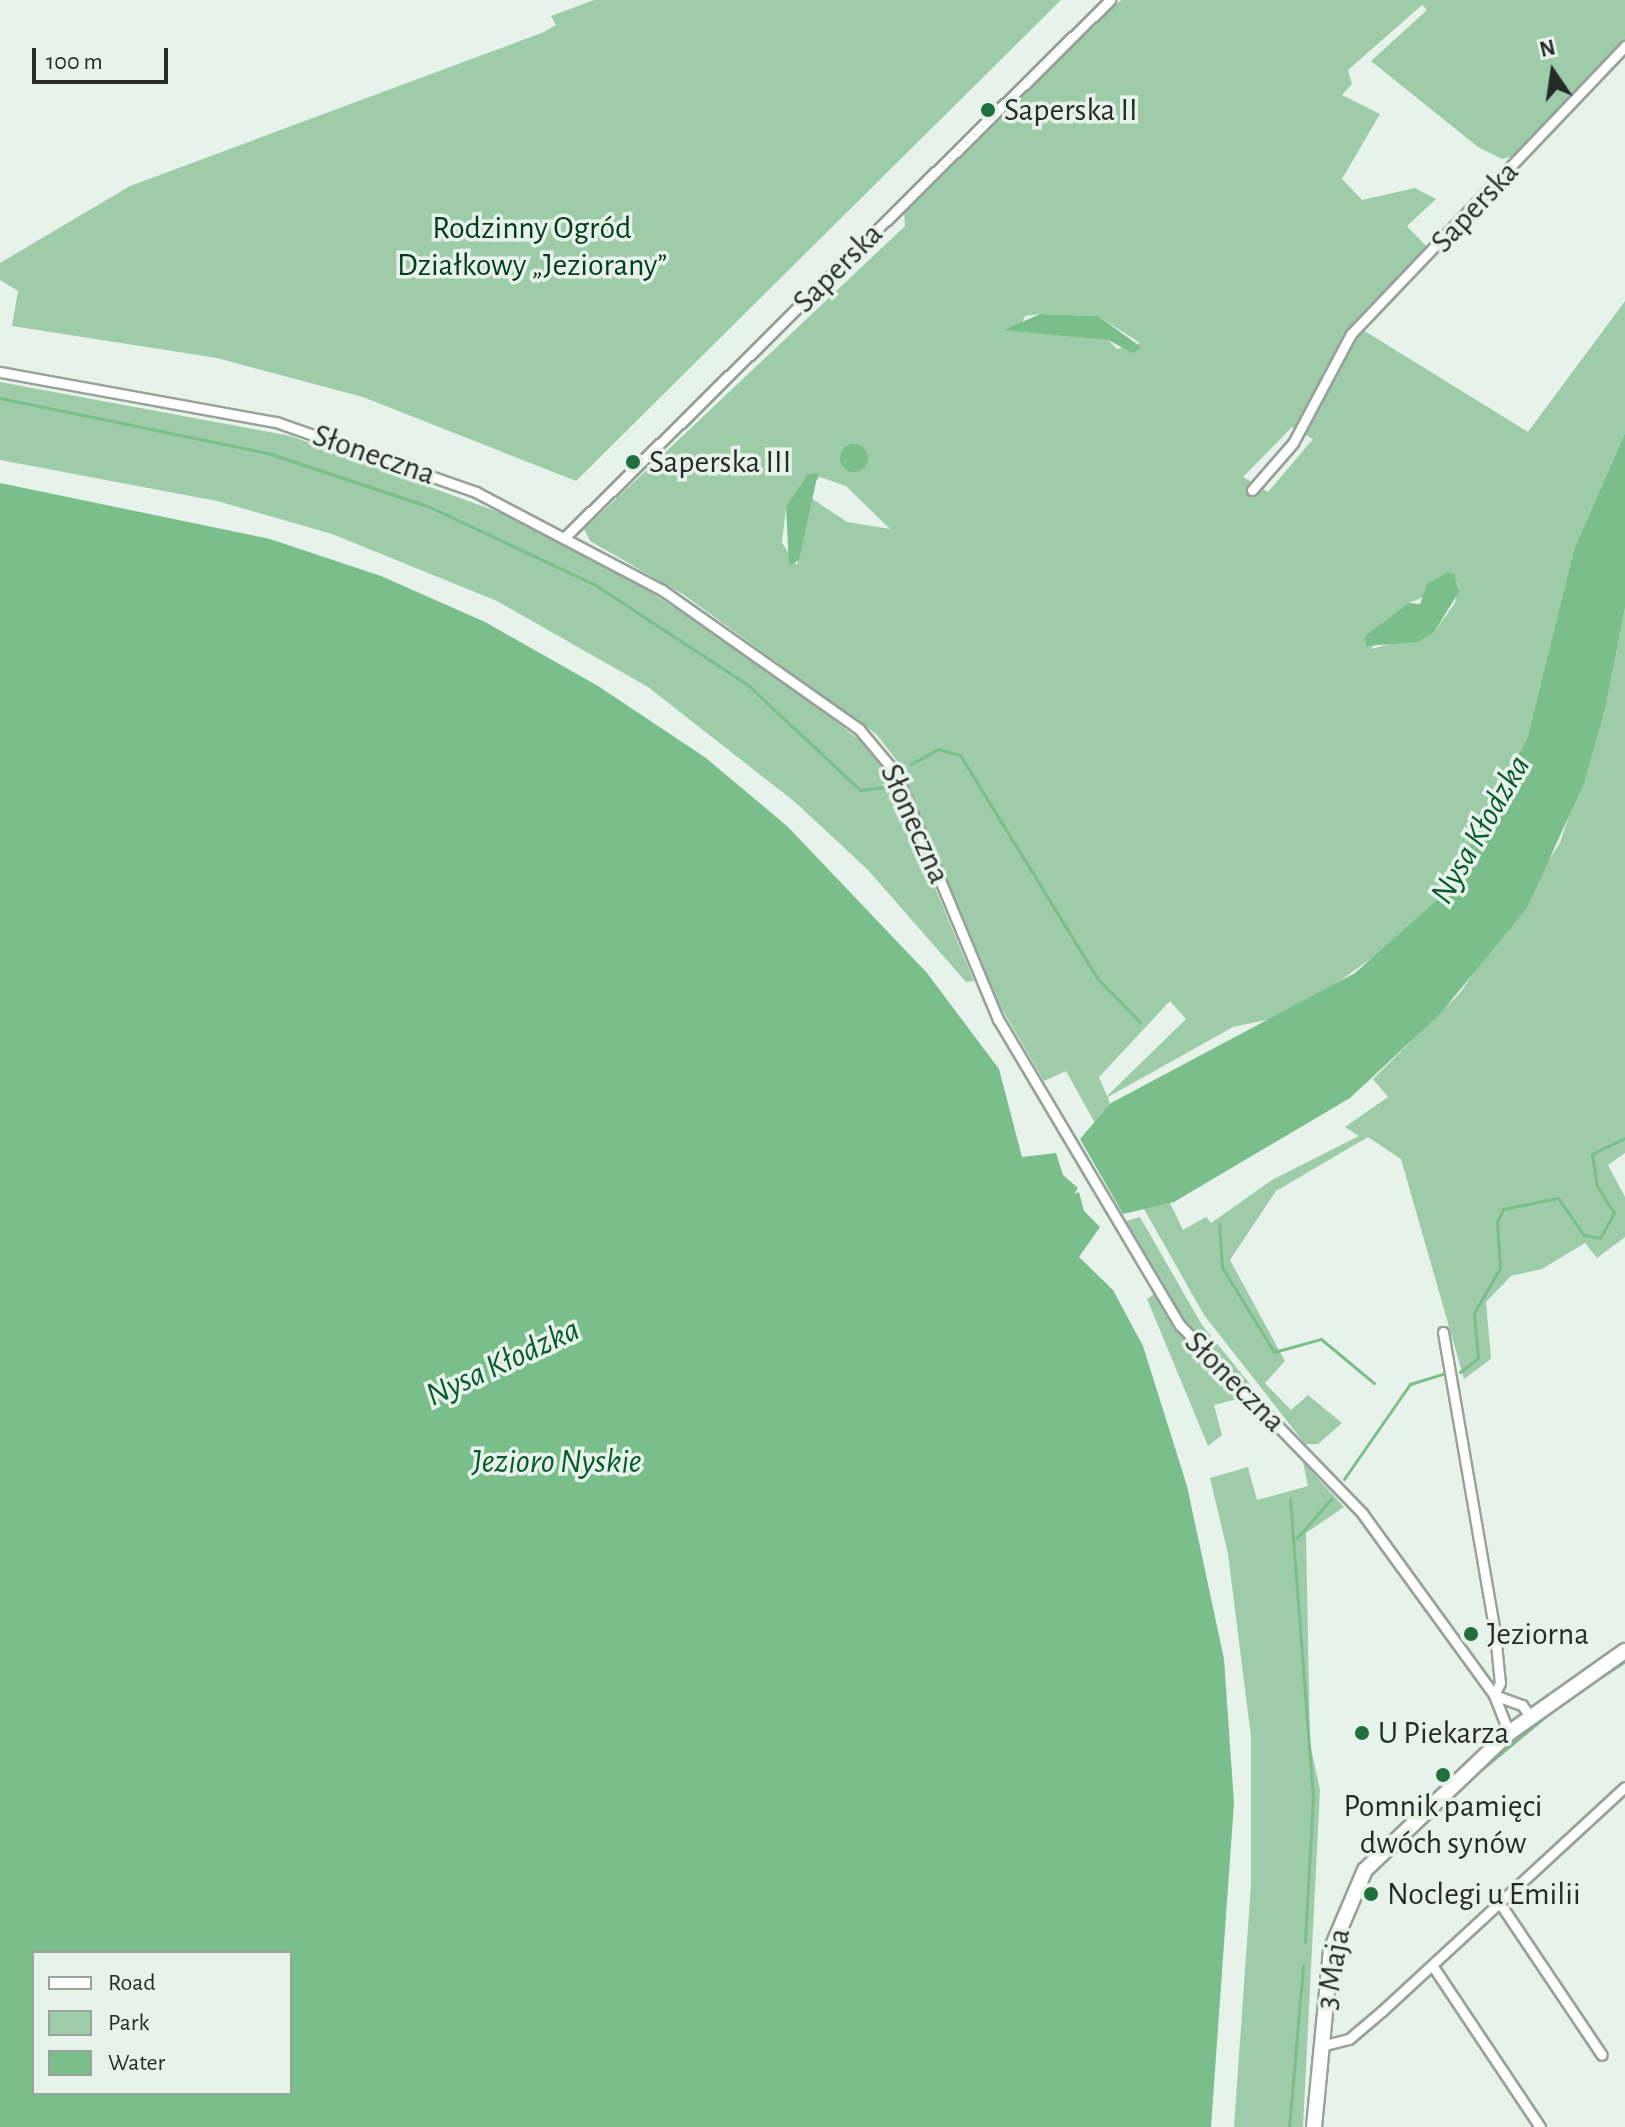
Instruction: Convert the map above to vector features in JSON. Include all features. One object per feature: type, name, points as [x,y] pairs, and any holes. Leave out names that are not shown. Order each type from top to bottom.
[{"type":"street","name":"Saperska","points":[[566,536],[1110,0]]},
{"type":"street","name":"Saperska","points":[[1252,490],[1293,443],[1351,334],[1625,46]]},
{"type":"street","name":"Słoneczna","points":[[0,372],[169,398],[317,433],[476,492],[566,536],[713,623],[885,754],[998,1019],[1075,1141],[1193,1342],[1339,1486],[1494,1695],[1509,1733]]},
{"type":"street","points":[[1443,1332],[1495,1634],[1500,1683],[1494,1695]]},
{"type":"street","name":"3 Maja","points":[[1314,2127],[1331,1950],[1365,1870],[1509,1733],[1625,1651]]},
{"type":"street","name":"Słoneczna","points":[[1494,1695],[1522,1705],[1530,1716]]},
{"type":"street","points":[[1321,2046],[1349,2039],[1625,1787]]},
{"type":"street","points":[[1499,1902],[1602,2055]]},
{"type":"street","points":[[1432,1965],[1540,2127]]},
{"type":"green space","name":"Rodzinny Ogród Działkowy „Jeziorany”","points":[[594,0],[1061,0],[576,481],[363,397],[217,358],[12,326],[18,291],[0,280],[0,263],[130,186],[544,32],[556,25],[551,16]]},
{"type":"green space","points":[[1121,0],[1625,0],[1625,39],[1517,155],[1502,159],[1478,147],[1371,61],[1427,10],[1422,5],[1348,70],[1352,84],[1342,95],[1380,114],[1342,179],[1362,200],[1415,188],[1436,199],[1407,226],[1429,249],[1358,320],[1363,330],[1528,432],[1625,301],[1625,433],[1574,549],[1527,739],[1444,894],[1400,938],[1327,990],[1271,1019],[1233,1027],[1108,1097],[1111,1109],[1096,1125],[1066,1071],[1044,1081],[1000,1006],[898,762],[876,734],[684,595],[590,541],[584,529],[905,226],[904,213]],"holes":[[[1025,316],[1098,316],[1140,343],[1117,349],[1108,340],[1020,329]],[[1292,427],[1313,439],[1268,492],[1243,477]],[[820,477],[846,486],[890,529],[847,522],[811,498],[797,565],[782,543],[786,507]],[[1458,583],[1455,603],[1434,632],[1371,649],[1409,603]],[[1170,1001],[1186,1019],[1107,1096],[1099,1077]]]},
{"type":"green space","points":[[0,382],[291,436],[501,513],[634,581],[776,675],[880,756],[974,981],[966,982],[868,870],[795,802],[648,687],[497,601],[332,534],[217,501],[0,460]]},
{"type":"green space","points":[[1625,608],[1625,1153],[1608,1165],[1625,1197],[1625,1237],[1597,1258],[1585,1243],[1542,1269],[1511,1276],[1486,1302],[1491,1359],[1464,1379],[1401,1159],[1368,1137],[1276,1191],[1230,1260],[1285,1361],[1265,1383],[1291,1410],[1308,1395],[1342,1423],[1318,1444],[1305,1444],[1204,1315],[1144,1209],[1168,1199],[1183,1230],[1206,1217],[1211,1223],[1272,1180],[1359,1136],[1345,1127],[1388,1097],[1373,1079],[1460,993],[1560,843],[1606,705]]},
{"type":"green space","points":[[1140,1217],[1202,1325],[1284,1426],[1193,1334],[1126,1221]]},
{"type":"green space","points":[[1154,1294],[1238,1399],[1214,1405],[1222,1435],[1208,1446],[1147,1299]]},
{"type":"green space","points":[[1303,1462],[1344,1507],[1306,1533],[1310,1744],[1320,1790],[1303,2127],[1234,2127],[1251,1884],[1251,1737],[1228,1554],[1210,1478],[1248,1467],[1257,1500],[1308,1486]]},
{"type":"water","points":[[1040,314],[1098,316],[1141,347],[1133,353],[1108,340],[1004,330]]},
{"type":"water","name":"Nysa Kłodzka","points":[[1625,433],[1625,608],[1606,705],[1584,783],[1527,908],[1440,1014],[1350,1098],[1174,1202],[1123,1214],[1080,1139],[1111,1103],[1355,973],[1444,894],[1527,739],[1574,549]]},
{"type":"water","points":[[854,444],[864,448],[868,458],[864,468],[854,472],[844,468],[840,458],[844,448]]},
{"type":"water","points":[[818,473],[799,560],[789,566],[786,507],[808,474]]},
{"type":"water","name":"Jezioro Nyskie","points":[[0,483],[270,539],[381,576],[485,622],[598,686],[706,758],[788,827],[927,973],[999,1069],[1022,1157],[1056,1153],[1063,1175],[1078,1188],[1074,1194],[1079,1192],[1084,1211],[1100,1227],[1079,1257],[1113,1290],[1143,1346],[1187,1486],[1224,1659],[1234,1803],[1211,2127],[0,2127]]},
{"type":"water","points":[[1447,573],[1454,574],[1459,592],[1434,632],[1418,642],[1366,646],[1365,636],[1409,603],[1420,604],[1427,584]]},
{"type":"waterway","points":[[0,398],[268,453],[430,507],[594,584],[749,686],[860,790],[884,787]]},
{"type":"waterway","points":[[911,764],[938,749],[960,755],[1097,978],[1140,1022]]},
{"type":"waterway","points":[[1460,1372],[1478,1358],[1474,1313],[1500,1268],[1497,1222],[1503,1209],[1558,1198],[1584,1235],[1600,1238],[1614,1213],[1597,1186],[1592,1154],[1625,1138]]},
{"type":"waterway","points":[[1219,1224],[1222,1267],[1274,1352],[1321,1339],[1374,1383]]},
{"type":"waterway","points":[[1344,1479],[1410,1384],[1445,1373]]},
{"type":"waterway","points":[[1290,1499],[1313,1797],[1305,1942]]},
{"type":"waterway","points":[[1297,1538],[1331,1499]]},
{"type":"waterway","points":[[1586,1687],[1625,1661]]},
{"type":"waterway","points":[[1470,1779],[1547,1715]]},
{"type":"waterway","points":[[1289,2127],[1303,1966]]},
{"type":"place","name":"Saperska II","points":[[988,110]]},
{"type":"place","name":"Saperska III","points":[[633,462]]},
{"type":"place","name":"Jeziorna","points":[[1471,1634]]},
{"type":"place","name":"U Piekarza","points":[[1362,1733]]},
{"type":"place","name":"Pomnik pamięci dwóch synów","points":[[1443,1775]]},
{"type":"place","name":"Noclegi u Emilii","points":[[1371,1894]]}]
